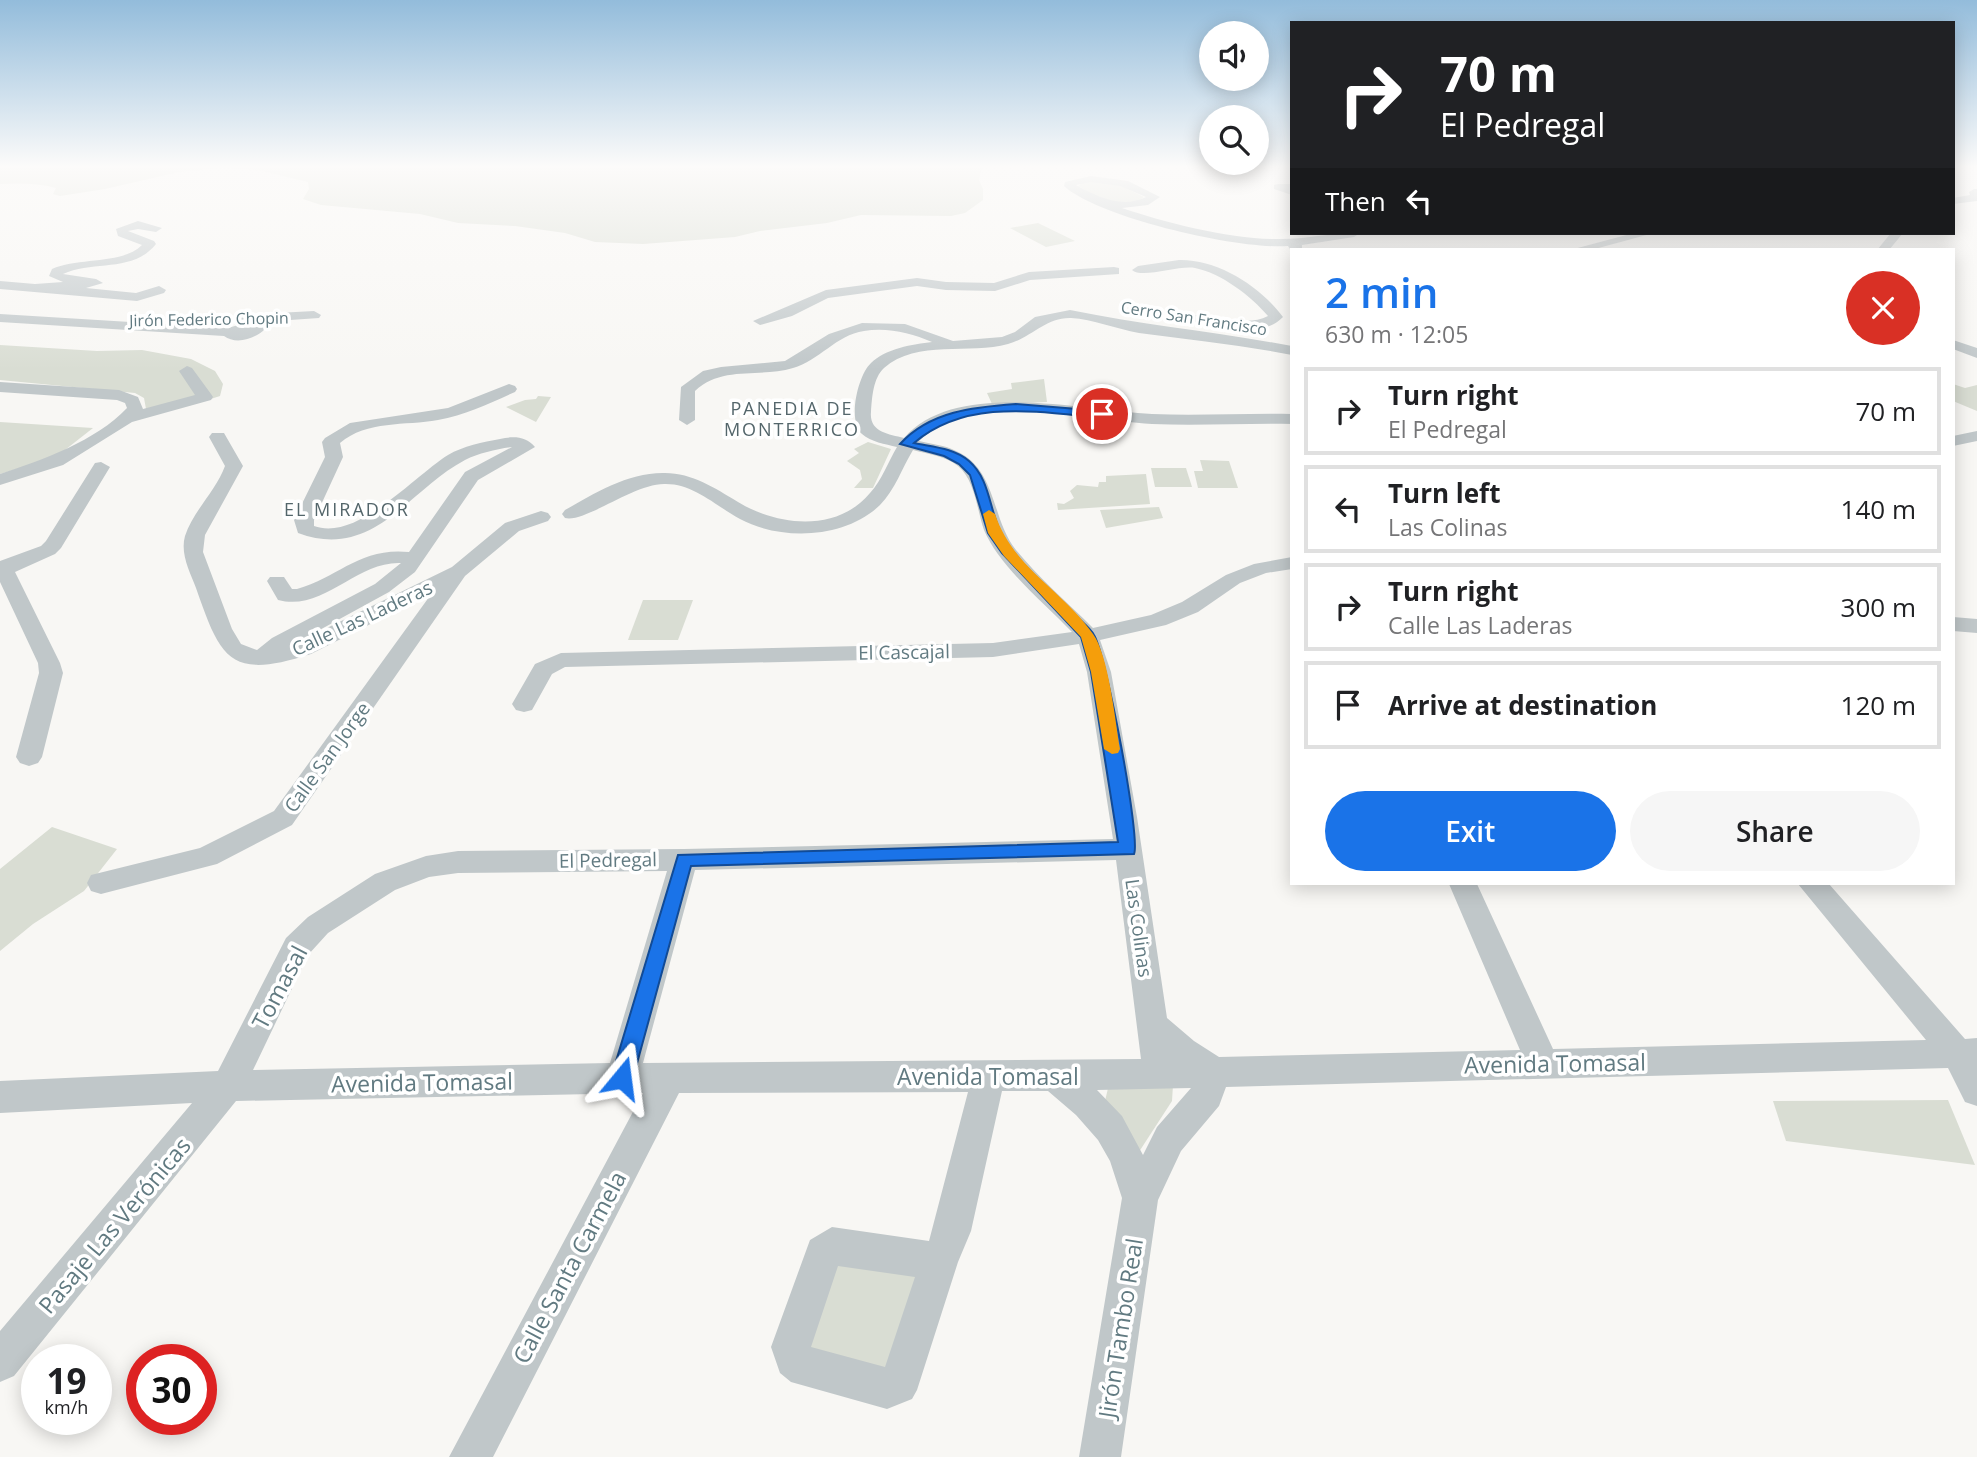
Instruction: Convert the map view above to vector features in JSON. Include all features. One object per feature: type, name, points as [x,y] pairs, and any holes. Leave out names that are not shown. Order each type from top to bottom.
[{"type":"street","points":[[35,288],[96,283],[56,276],[57,272],[70,266],[131,257],[150,244],[125,234]]},
{"type":"street","points":[[1217,234],[1243,242],[1297,246],[1345,235]]},
{"type":"street","points":[[1584,248],[1640,235]]},
{"type":"street","points":[[760,321],[788,313],[826,294],[917,282],[946,286],[995,287],[1030,276],[1114,271],[1127,276],[1138,274],[1138,270],[1186,264],[1210,268],[1242,288],[1276,317],[1251,324],[1191,318],[1181,321],[1194,327],[1290,338]]},
{"type":"street","points":[[0,285],[130,295]]},
{"type":"street","name":"Cerro San Francisco","points":[[687,420],[687,390],[702,376],[732,370],[788,365],[801,360],[837,335],[880,325],[926,333],[954,346],[1004,341],[1020,335],[1040,320],[1070,314],[1136,328],[1242,341],[1290,351]]},
{"type":"street","name":"Jirón Federico Chopin","points":[[103,324],[141,317],[262,318],[314,315]]},
{"type":"street","name":"Jirón Federico Chopin","points":[[0,318],[229,332]]},
{"type":"street","points":[[1955,345],[1977,353]]},
{"type":"street","name":"Las Colinas","points":[[954,346],[911,349],[876,366],[865,390],[862,421],[867,430],[881,438],[948,453],[964,462],[975,474],[995,533],[1008,553],[1088,636],[1101,685],[1124,817],[1159,1073]]},
{"type":"street","points":[[0,480],[44,467],[128,418],[205,397],[206,394],[187,371]]},
{"type":"street","points":[[0,387],[127,397],[135,404],[135,409],[128,418]]},
{"type":"street","points":[[218,437],[234,466],[195,535],[193,552],[221,629],[232,648],[245,656],[262,658],[280,643],[382,588],[408,568],[471,477],[526,447],[523,444],[504,443],[461,454],[366,525],[330,536],[312,535],[304,529],[304,520],[334,457],[331,442],[338,434],[351,428],[452,413],[509,389]]},
{"type":"street","points":[[906,444],[927,426],[946,417],[1016,407],[1134,418],[1290,419]]},
{"type":"street","points":[[1955,441],[1977,436]]},
{"type":"street","name":"Calle Las Laderas","points":[[262,658],[303,649],[459,571],[512,527],[541,517],[548,509],[568,510],[651,480],[680,480],[691,483],[748,518],[768,525],[812,527],[852,514],[871,503],[880,493],[906,444]]},
{"type":"street","points":[[29,757],[51,673],[50,663],[2,568],[48,550],[54,544],[101,467]]},
{"type":"street","points":[[277,581],[285,596],[294,596],[311,591],[375,559],[392,556],[414,558]]},
{"type":"street","name":"El Cascajal","points":[[524,704],[543,669],[561,660],[993,650],[1088,636],[1158,620],[1190,607],[1233,579],[1261,568],[1290,563]]},
{"type":"street","name":"Calle San Jorge","points":[[101,883],[198,860],[283,818],[459,571]]},
{"type":"street","points":[[1955,624],[1977,626]]},
{"type":"street","name":"El Pedregal","points":[[385,882],[426,867],[458,862],[684,860],[1127,849]]},
{"type":"street","points":[[622,1078],[684,860]]},
{"type":"street","name":"Tomasal","points":[[228,1086],[297,947],[318,925],[385,882]]},
{"type":"street","points":[[1463,885],[1543,1064]]},
{"type":"street","points":[[1813,885],[1967,1053],[1977,1091]]},
{"type":"street","points":[[1152,1024],[1182,1051],[1214,1072]]},
{"type":"street","name":"Avenida Tomasal","points":[[0,1097],[228,1086],[622,1078],[1054,1076],[1967,1053]]},
{"type":"street","name":"Jirón Tambo Real","points":[[1100,1457],[1140,1198],[1169,1139],[1207,1095],[1214,1072]]},
{"type":"street","points":[[939,1261],[952,1231],[989,1076]]},
{"type":"street","name":"Jirón Tambo Real","points":[[1054,1076],[1094,1107],[1114,1130],[1128,1155],[1140,1198]]},
{"type":"street","name":"Calle Santa Carmela","points":[[470,1457],[669,1078]]},
{"type":"street","name":"Pasaje Las Verónicas","points":[[0,1362],[228,1086]]},
{"type":"shaded area","points":[[568,234],[748,234],[643,244],[595,242]]},
{"type":"shaded area","points":[[1021,234],[1061,234],[1075,241],[1046,247]]},
{"type":"shaded area","points":[[0,345],[97,351],[142,350],[191,359],[215,371],[223,384],[220,396],[211,399],[175,408],[146,409],[144,398],[135,393],[0,380]]},
{"type":"shaded area","points":[[1044,379],[1047,402],[992,404],[987,393],[1012,389],[1011,383]]},
{"type":"shaded area","points":[[1955,385],[1965,388],[1977,385],[1977,411],[1955,402]]},
{"type":"shaded area","points":[[538,396],[551,397],[536,422],[506,407],[536,399]]},
{"type":"shaded area","points":[[0,422],[93,428],[56,457],[0,474]]},
{"type":"shaded area","points":[[868,442],[891,449],[873,488],[854,488],[862,479],[860,470],[847,461],[859,453],[854,449]]},
{"type":"shaded area","points":[[1200,460],[1229,461],[1238,488],[1198,488],[1194,471],[1203,471]]},
{"type":"shaded area","points":[[1151,468],[1186,468],[1192,487],[1155,487]]},
{"type":"shaded area","points":[[1146,474],[1150,504],[1058,510],[1057,503],[1064,504],[1074,498],[1070,491],[1077,485],[1098,487],[1099,482],[1106,482],[1106,476]]},
{"type":"shaded area","points":[[1159,507],[1163,518],[1106,528],[1100,510]]},
{"type":"shaded area","points":[[643,600],[693,600],[678,640],[628,640]]},
{"type":"shaded area","points":[[52,827],[117,849],[84,891],[33,924],[0,951],[0,869]]},
{"type":"shaded area","points":[[1109,1084],[1173,1085],[1172,1101],[1135,1158],[1105,1101]]},
{"type":"shaded area","points":[[1948,1100],[1975,1165],[1786,1141],[1773,1101]]},
{"type":"shaded area","points":[[835,1255],[917,1276],[889,1377],[803,1354]]},
{"type":"slow traffic","points":[[989,514],[995,533],[1008,553],[1088,636],[1098,672],[1112,749]]},
{"type":"district","name":"PANEDIA DE MONTERRICO","points":[[792,418]]},
{"type":"district","name":"EL MIRADOR","points":[[347,509]]},
{"type":"route","points":[[622,1078],[684,860],[1127,849],[1124,817],[1098,672],[1088,636],[1008,553],[995,533],[975,474],[964,462],[948,453],[906,444],[927,426],[946,417],[981,410],[1016,407],[1102,414]]}]
